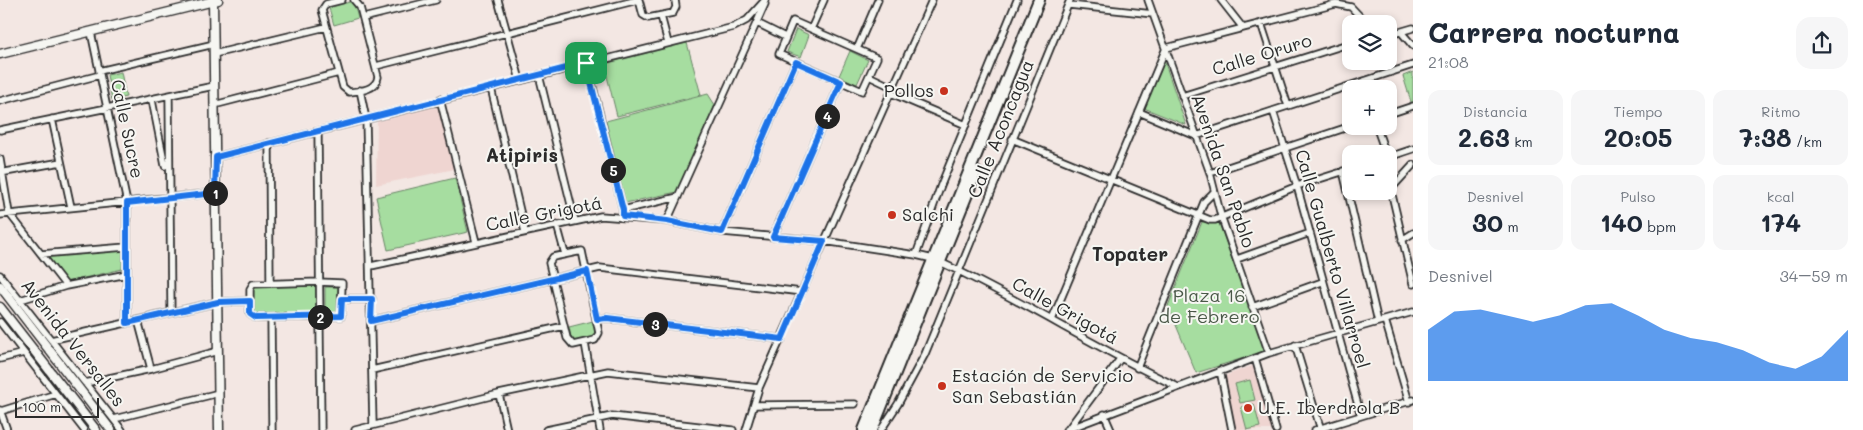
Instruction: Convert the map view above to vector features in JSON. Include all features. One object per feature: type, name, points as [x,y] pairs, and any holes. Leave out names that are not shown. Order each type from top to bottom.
[{"type":"highway","points":[[872,430],[936,260],[1039,0]]},
{"type":"highway","points":[[864,430],[1046,0]]},
{"type":"street","points":[[0,54],[215,0],[214,105],[219,430]]},
{"type":"street","points":[[342,0],[324,7],[326,27],[339,73],[344,89],[349,92],[371,88],[376,84],[378,77],[363,18],[358,3],[354,0]]},
{"type":"street","points":[[363,18],[436,0]]},
{"type":"street","points":[[498,0],[520,80]]},
{"type":"street","points":[[376,66],[639,0],[645,17],[661,16],[675,11],[675,0]]},
{"type":"street","points":[[667,221],[766,0]]},
{"type":"street","points":[[216,157],[440,99],[734,27],[747,20],[766,0]]},
{"type":"street","points":[[811,29],[824,0]]},
{"type":"street","points":[[857,49],[878,0]]},
{"type":"street","points":[[746,430],[756,405],[760,388],[932,0]]},
{"type":"street","points":[[916,255],[932,208],[1017,0]]},
{"type":"street","name":"Avenida San Pablo","points":[[1148,0],[1210,173],[1214,192],[1268,352]]},
{"type":"street","points":[[1221,0],[1244,28]]},
{"type":"street","points":[[1069,2],[1152,14]]},
{"type":"street","name":"Calle Aconcagua","points":[[881,430],[898,404],[925,354],[1069,2]]},
{"type":"street","points":[[1052,320],[1166,48],[1262,23],[1328,2],[1352,7],[1359,15]]},
{"type":"street","points":[[661,16],[668,43]]},
{"type":"street","points":[[793,21],[877,58],[862,91],[779,54],[785,37],[793,21]]},
{"type":"street","points":[[757,23],[785,37]]},
{"type":"street","points":[[1262,23],[1288,106]]},
{"type":"street","points":[[214,54],[326,27]]},
{"type":"street","points":[[1397,33],[1413,28]]},
{"type":"street","name":"Calle Sucre","points":[[91,32],[109,109],[127,203],[127,323]]},
{"type":"street","points":[[1401,32],[1413,46]]},
{"type":"street","points":[[0,101],[214,44]]},
{"type":"street","name":"Calle Oruro","points":[[1182,96],[1342,46]]},
{"type":"street","points":[[722,232],[796,62]]},
{"type":"street","points":[[586,63],[623,213],[678,197]]},
{"type":"street","points":[[1378,80],[1413,66]]},
{"type":"street","points":[[214,105],[339,73]]},
{"type":"street","points":[[539,75],[575,221]]},
{"type":"street","points":[[870,76],[893,91],[966,125]]},
{"type":"street","points":[[773,237],[841,82]]},
{"type":"street","points":[[0,130],[214,86]]},
{"type":"street","points":[[491,88],[526,232]]},
{"type":"street","points":[[360,90],[366,119],[372,299],[373,426]]},
{"type":"street","points":[[1139,112],[1196,136],[1288,106],[1342,92]]},
{"type":"street","points":[[168,96],[171,312]]},
{"type":"street","points":[[440,99],[476,242]]},
{"type":"street","points":[[152,100],[168,179]]},
{"type":"street","points":[[1397,111],[1413,106]]},
{"type":"street","name":"Calle Gualberto Villarroel","points":[[1273,111],[1297,186],[1322,282],[1361,416]]},
{"type":"street","points":[[52,119],[71,207]]},
{"type":"street","points":[[1210,173],[1342,129]]},
{"type":"street","points":[[318,132],[322,430]]},
{"type":"street","points":[[1012,139],[1210,220],[1297,186],[1342,172]]},
{"type":"street","points":[[269,143],[270,283]]},
{"type":"street","points":[[1397,154],[1413,149]]},
{"type":"street","points":[[0,159],[9,213],[66,286]]},
{"type":"street","points":[[1,173],[61,162]]},
{"type":"street","points":[[1397,180],[1413,165]]},
{"type":"street","points":[[1137,368],[1199,216],[1207,198],[1214,192]]},
{"type":"street","points":[[0,215],[215,193]]},
{"type":"street","points":[[1350,200],[1378,322]]},
{"type":"street","points":[[1393,200],[1413,284]]},
{"type":"street","name":"Calle Grigotá","points":[[371,266],[575,221],[623,213],[722,232],[824,241],[916,255],[936,260],[1052,320],[1137,368],[1176,386]]},
{"type":"street","points":[[557,225],[565,254]]},
{"type":"street","points":[[1237,259],[1310,233]]},
{"type":"street","points":[[1402,240],[1413,233]]},
{"type":"street","points":[[41,254],[126,247]]},
{"type":"street","points":[[582,251],[587,271],[597,319],[598,337],[585,343],[570,344],[552,280],[549,260],[565,254],[582,251]]},
{"type":"street","points":[[371,321],[600,268],[802,292]]},
{"type":"street","points":[[20,300],[66,286],[127,274]]},
{"type":"street","name":"Avenida Versalles","points":[[0,275],[122,430]]},
{"type":"street","points":[[1252,307],[1322,282]]},
{"type":"street","points":[[270,283],[342,283],[341,316],[271,318],[251,316],[252,284],[270,283]]},
{"type":"street","name":"Avenida Versalles","points":[[0,286],[111,430]]},
{"type":"street","points":[[342,299],[372,299]]},
{"type":"street","points":[[52,340],[218,302],[250,301]]},
{"type":"street","name":"Avenida Versalles","points":[[0,307],[96,430]]},
{"type":"street","points":[[1067,430],[1176,386],[1268,352],[1413,312]]},
{"type":"street","points":[[271,318],[272,430]]},
{"type":"street","points":[[597,319],[607,318],[782,339]]},
{"type":"street","points":[[138,320],[151,369]]},
{"type":"street","points":[[1295,345],[1319,429],[1411,401],[1385,320]]},
{"type":"street","points":[[0,322],[81,429]]},
{"type":"street","points":[[372,370],[564,326]]},
{"type":"street","points":[[585,343],[600,430]]},
{"type":"street","points":[[85,383],[151,369],[218,351]]},
{"type":"street","points":[[0,359],[24,353]]},
{"type":"street","points":[[1255,358],[1276,430]]},
{"type":"street","points":[[1067,430],[1120,359]]},
{"type":"street","points":[[1220,370],[1232,430]]},
{"type":"street","points":[[356,430],[499,394],[608,371],[760,388]]},
{"type":"street","points":[[114,419],[218,393]]},
{"type":"street","points":[[6,430],[0,411],[56,394]]},
{"type":"street","points":[[499,394],[507,430]]},
{"type":"street","points":[[756,405],[855,404]]},
{"type":"street","points":[[1104,414],[1110,430]]},
{"type":"street","points":[[546,430],[612,416],[733,430]]},
{"type":"street","points":[[388,422],[389,430]]},
{"type":"shaded area","points":[[438,104],[455,169],[376,185],[377,119]]},
{"type":"shaded area","points":[[1252,366],[1256,368],[1274,430],[1236,430],[1225,378],[1227,375]]},
{"type":"green space","points":[[353,1],[358,18],[334,25],[329,8]]},
{"type":"green space","points":[[796,29],[809,35],[801,57],[787,52]]},
{"type":"green space","points":[[687,43],[701,95],[617,116],[604,64]]},
{"type":"green space","points":[[850,51],[868,60],[857,84],[839,76]]},
{"type":"green space","points":[[1164,60],[1186,125],[1144,108]]},
{"type":"green space","points":[[121,72],[126,97],[112,100],[107,75]]},
{"type":"green space","points":[[1413,72],[1413,105],[1412,105],[1403,76]]},
{"type":"green space","points":[[708,94],[715,105],[677,192],[625,203],[606,121]]},
{"type":"green space","points":[[455,178],[468,232],[388,250],[376,197]]},
{"type":"green space","name":"Plaza 16 de Febrero","points":[[1202,222],[1219,223],[1266,351],[1196,373],[1168,306]]},
{"type":"green space","points":[[123,249],[122,269],[67,282],[47,256]]},
{"type":"green space","points":[[254,286],[316,286],[317,315],[255,315],[252,308]]},
{"type":"green space","points":[[325,287],[341,287],[341,313],[325,313]]},
{"type":"green space","points":[[593,321],[596,336],[572,342],[569,327]]},
{"type":"green space","points":[[1250,380],[1255,400],[1240,403],[1235,384]]},
{"type":"green space","points":[[1254,404],[1260,427],[1247,430],[1241,407]]},
{"type":"place","name":"Pollos","points":[[944,91]]},
{"type":"place","name":"Salchi","points":[[892,215]]},
{"type":"place","name":"Estación de Servicio San Sebastián","points":[[942,386]]},
{"type":"place","name":"U.E. Iberdrola B","points":[[1248,408]]},
{"type":"district","name":"Atipiris","points":[[522,155]]},
{"type":"district","name":"Topater","points":[[1130,254]]},
{"type":"route","points":[[796,62],[841,82],[773,237],[824,241],[782,339],[607,318],[597,319],[587,271],[371,321],[372,299],[342,299],[341,316],[256,318],[250,314],[250,301],[226,301],[127,323],[127,203],[215,193],[216,157],[586,63],[623,216],[667,221],[722,232],[796,62]]}]
